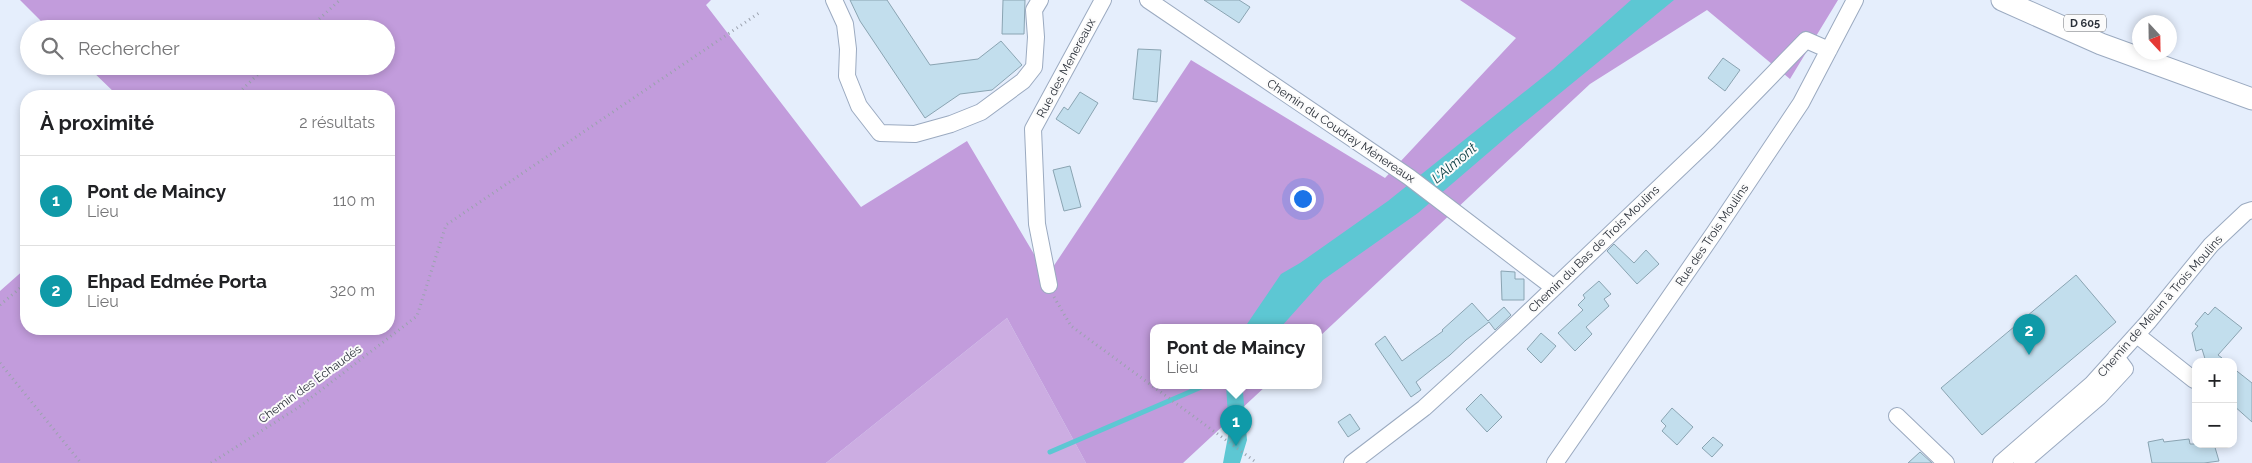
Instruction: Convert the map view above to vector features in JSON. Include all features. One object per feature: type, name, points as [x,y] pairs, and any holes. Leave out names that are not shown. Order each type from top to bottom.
[{"type":"main road","name":"D 605","points":[[2002,0],[2101,44],[2252,99]]},
{"type":"main road","name":"D 605","points":[[2031,0],[2132,42]]},
{"type":"main road","points":[[2177,58],[2252,86]]},
{"type":"street","points":[[834,0],[845,24],[848,49],[847,76],[859,106],[880,133],[915,134],[951,124],[981,112],[1023,80],[1034,67],[1036,37],[1034,10],[1040,0]]},
{"type":"street","name":"Rue des Menereaux","points":[[1049,285],[1037,224],[1033,129],[1102,0]]},
{"type":"street","name":"Chemin du Coudray Ménereaux","points":[[1148,0],[1409,177],[1553,288]]},
{"type":"street","name":"Rue des Trois Moulins","points":[[1555,463],[1801,103],[1855,0]]},
{"type":"street","name":"Chemin du Bas de Trois Moulins","points":[[1352,463],[1424,408],[1553,288],[1708,141],[1806,40],[1829,50]]},
{"type":"street","name":"Chemin de Melun à Trois Moulins","points":[[2001,463],[2092,384],[2137,334],[2211,245],[2246,212],[2252,210]]},
{"type":"street","points":[[2137,334],[2192,378]]},
{"type":"street","points":[[2022,463],[2099,397],[2126,369],[2116,357]]},
{"type":"street","points":[[1897,416],[1946,463]]},
{"type":"path","points":[[318,20],[340,0]]},
{"type":"path","name":"Chemin des Échaudés","points":[[395,333],[417,316],[446,225],[760,13]]},
{"type":"path","points":[[242,90],[258,75]]},
{"type":"path","points":[[1049,285],[1071,326],[1150,384]]},
{"type":"path","points":[[0,305],[20,287]]},
{"type":"path","name":"Chemin des Échaudés","points":[[211,463],[298,407],[392,335]]},
{"type":"path","points":[[0,362],[81,463]]},
{"type":"path","points":[[1157,389],[1257,463]]},
{"type":"shaded area","points":[[20,0],[711,0],[706,5],[861,207],[967,141],[1047,276],[1191,60],[1385,178],[1516,38],[1460,0],[1838,0],[1790,79],[1707,10],[1590,84],[1322,334],[1322,324],[1150,324],[1150,389],[1263,389],[1183,463],[1086,463],[1007,318],[826,463],[0,463],[0,291],[20,273],[20,335],[395,335],[395,90],[112,90],[96,75],[395,75],[395,20],[40,20]]},
{"type":"shaded area","points":[[1007,318],[1086,463],[826,463]]},
{"type":"water","name":"L'Almont","points":[[1631,0],[1674,0],[1509,135],[1418,213],[1323,280],[1284,324],[1247,324],[1281,274],[1300,263],[1388,201],[1553,69]]},
{"type":"water","points":[[1226,389],[1244,389],[1247,440],[1240,463],[1223,463],[1229,431]]},
{"type":"building","points":[[850,0],[887,0],[930,65],[978,59],[1001,41],[1022,65],[992,90],[960,94],[925,118],[860,21]]},
{"type":"building","points":[[1003,0],[1025,0],[1024,34],[1002,34]]},
{"type":"building","points":[[1204,0],[1239,0],[1250,7],[1239,23]]},
{"type":"building","points":[[1138,49],[1161,50],[1157,102],[1133,99]]},
{"type":"building","points":[[1723,58],[1740,70],[1725,91],[1708,78]]},
{"type":"building","points":[[1080,92],[1098,103],[1079,134],[1056,119],[1064,107],[1068,110]]},
{"type":"building","points":[[1070,166],[1081,207],[1064,211],[1053,170]]},
{"type":"building","points":[[1614,244],[1634,263],[1646,250],[1659,264],[1637,284],[1607,251]]},
{"type":"building","points":[[1501,271],[1515,272],[1515,279],[1524,279],[1524,300],[1502,300]]},
{"type":"building","points":[[2076,275],[2116,322],[1982,435],[1941,388]]},
{"type":"building","points":[[1599,281],[1611,294],[1604,299],[1609,306],[1586,327],[1592,334],[1575,351],[1558,333],[1583,310],[1578,305],[1585,298],[1583,295]]},
{"type":"building","points":[[1472,303],[1488,321],[1504,307],[1511,315],[1495,330],[1489,322],[1466,340],[1416,382],[1421,390],[1411,397],[1375,344],[1385,336],[1402,361],[1443,331]]},
{"type":"building","points":[[2215,307],[2242,328],[2218,355],[2222,358],[2205,358],[2202,349],[2196,351],[2192,333],[2198,326],[2195,324],[2205,312],[2208,315]]},
{"type":"building","points":[[1541,333],[1556,346],[1541,363],[1527,349]]},
{"type":"building","points":[[2237,371],[2252,383],[2252,422],[2237,409]]},
{"type":"building","points":[[1481,394],[1502,417],[1487,432],[1466,409]]},
{"type":"building","points":[[1672,408],[1693,427],[1677,445],[1662,431],[1666,426],[1661,421]]},
{"type":"building","points":[[1350,414],[1360,429],[1348,437],[1338,422]]},
{"type":"building","points":[[1713,437],[1723,445],[1712,457],[1702,448]]},
{"type":"building","points":[[2163,439],[2164,442],[2189,439],[2192,448],[2215,448],[2219,461],[2204,463],[2152,463],[2148,442]]},
{"type":"building","points":[[1920,452],[1932,463],[1908,463]]},
{"type":"waterway","points":[[1050,452],[1197,389]]},
{"type":"place","name":"Ehpad Edmée Porta","points":[[2029,355]]},
{"type":"place","name":"Pont de Maincy","points":[[1236,446]]}]
